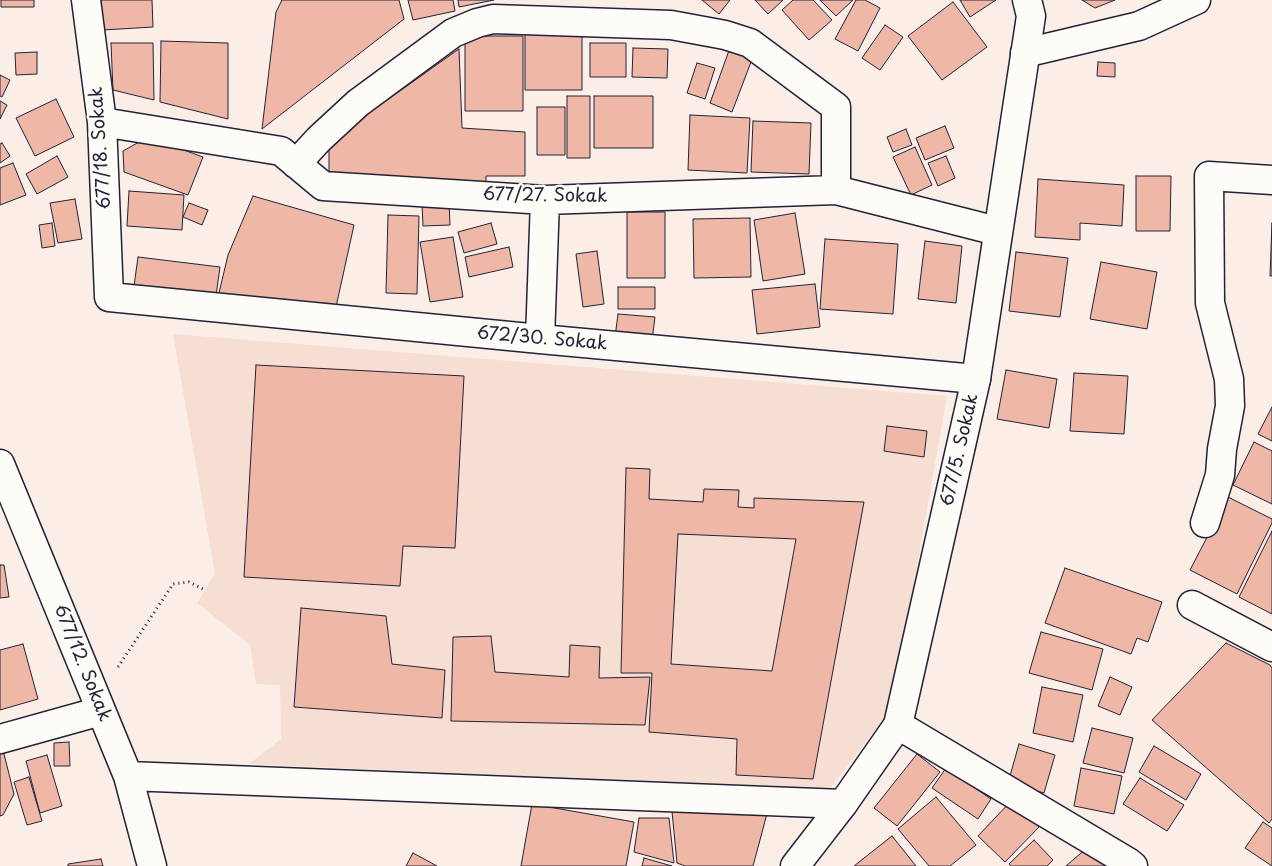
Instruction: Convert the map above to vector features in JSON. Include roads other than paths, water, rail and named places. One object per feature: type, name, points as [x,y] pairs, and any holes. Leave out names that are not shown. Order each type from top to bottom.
[{"type":"street","name":"677/18. Sokak","points":[[86,0],[102,122],[108,297]]},
{"type":"street","name":"677/5. Sokak","points":[[795,866],[843,804],[898,725],[976,379],[1031,16],[1027,0]]},
{"type":"street","points":[[1025,53],[1138,26],[1196,0]]},
{"type":"street","points":[[296,164],[319,139],[358,103],[453,33],[477,23],[493,20],[671,24],[725,35],[750,43],[836,107],[836,190]]},
{"type":"street","name":"677/27. Sokak","points":[[102,122],[281,151],[323,186],[546,200],[836,190],[997,231]]},
{"type":"street","points":[[1205,523],[1220,475],[1222,449],[1230,406],[1229,379],[1210,303],[1209,176],[1272,180]]},
{"type":"street","points":[[540,339],[546,200]]},
{"type":"street","name":"672/30. Sokak","points":[[108,297],[976,379]]},
{"type":"street","name":"677/12. Sokak","points":[[0,464],[128,776],[152,866]]},
{"type":"street","points":[[1192,605],[1272,647]]},
{"type":"street","points":[[0,739],[99,705]]},
{"type":"street","points":[[898,725],[1133,866]]},
{"type":"street","points":[[128,776],[843,804]]}]
